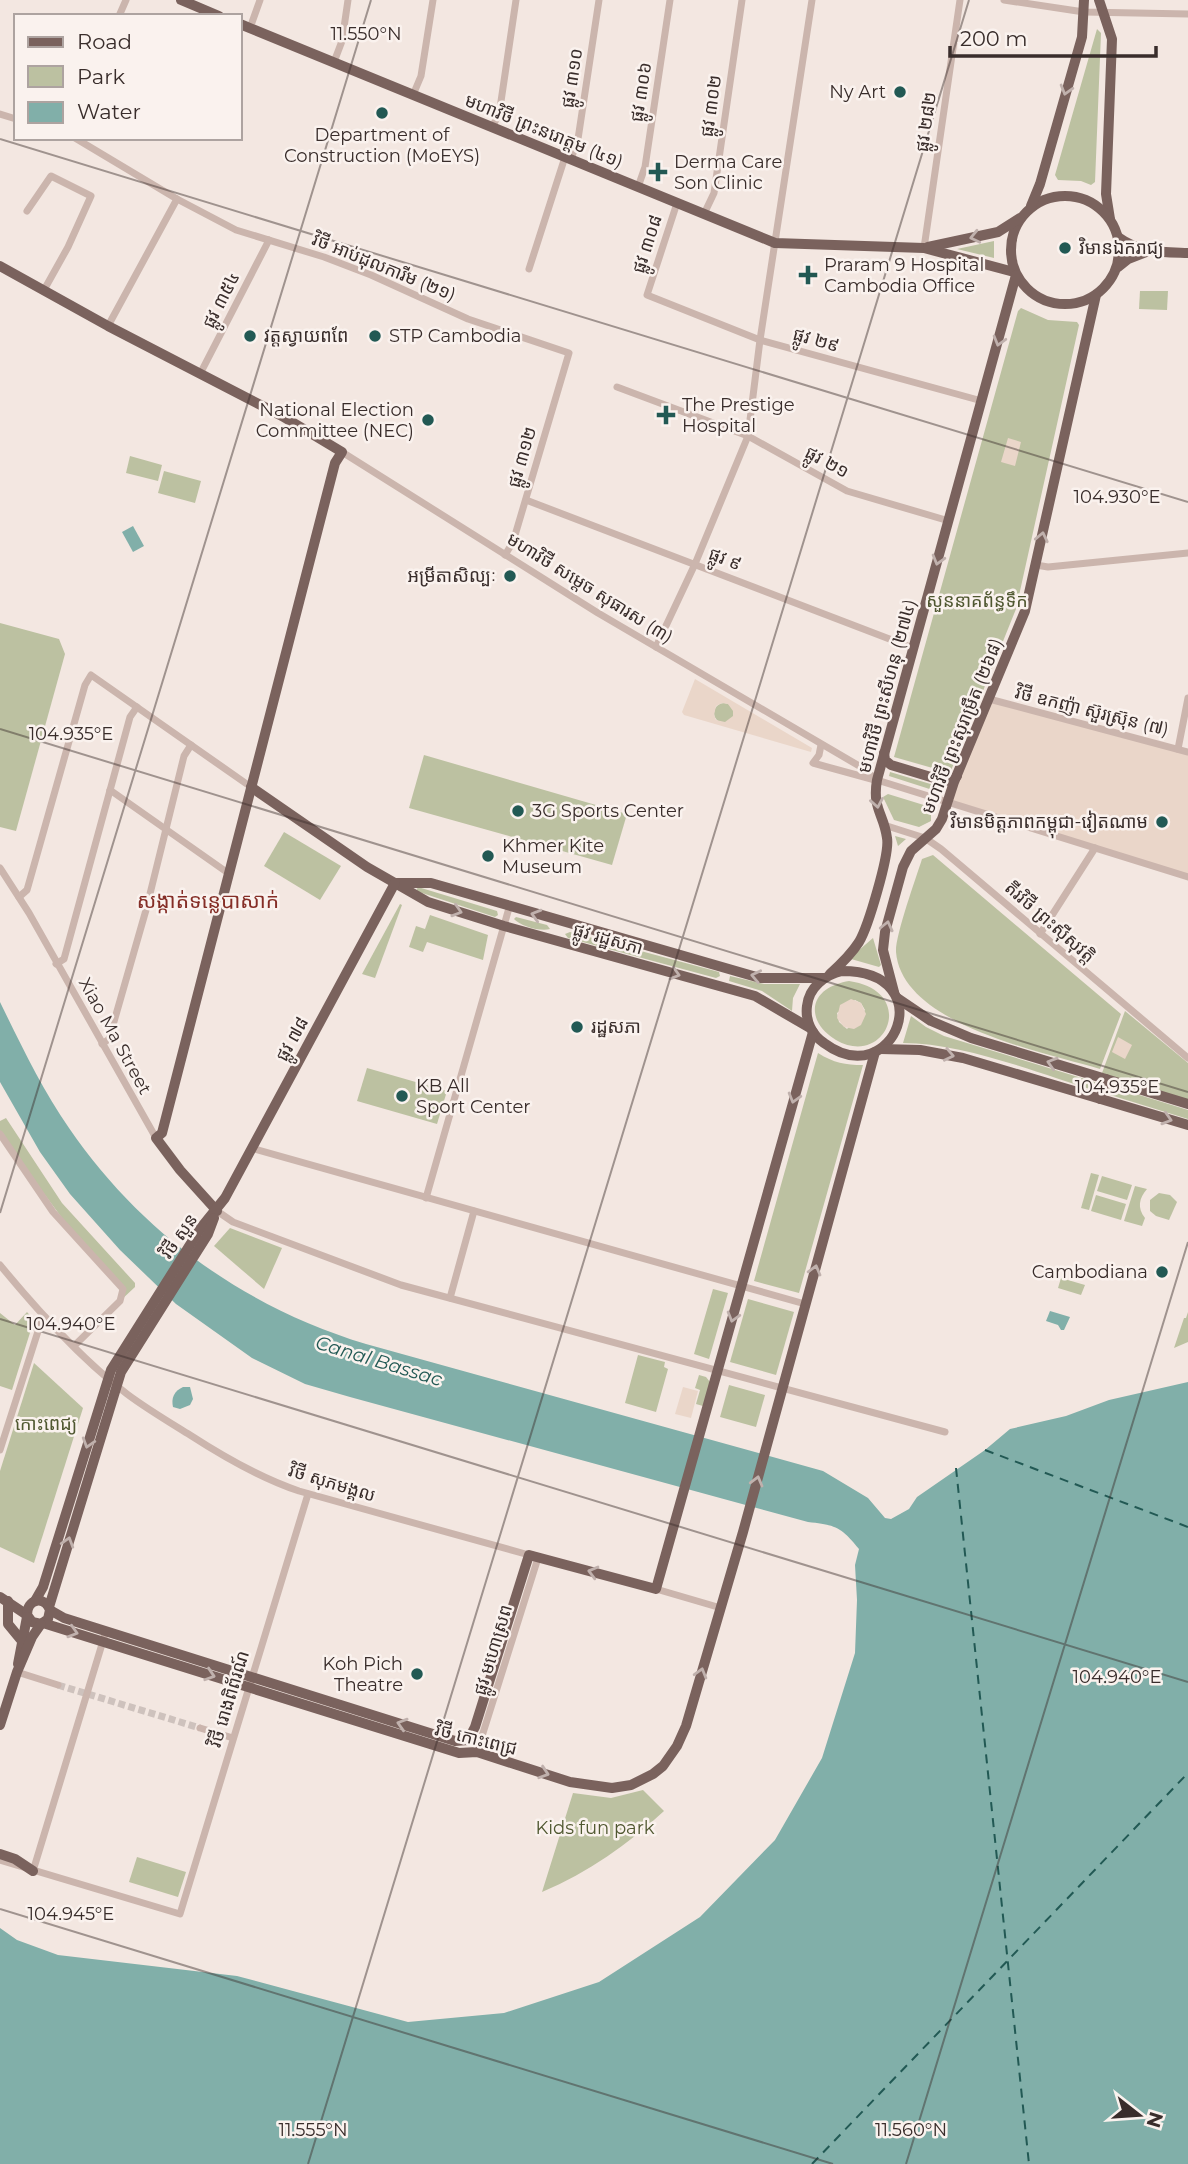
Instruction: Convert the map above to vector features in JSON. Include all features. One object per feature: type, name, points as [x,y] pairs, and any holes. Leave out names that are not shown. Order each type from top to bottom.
[{"type":"main road","points":[[181,0],[214,14]]},
{"type":"main road","points":[[1084,0],[1082,37],[1040,184],[1031,206],[1012,236],[1011,251],[1015,274],[1035,296],[1054,303],[1083,302],[1109,283],[1118,267],[1128,259],[1146,252]]},
{"type":"main road","points":[[1099,0],[1112,39],[1106,194],[1110,220],[1120,247],[1118,267]]},
{"type":"main road","name":"មហាវិថី ព្រះនរោត្តម (៤១)","points":[[245,26],[775,243],[925,248],[1015,274]]},
{"type":"main road","points":[[1031,206],[1048,199],[1075,197],[1099,208],[1110,220]]},
{"type":"main road","name":"មហាវិថី ព្រះនរោត្តម (៤១)","points":[[925,248],[998,232],[1022,217]]},
{"type":"main road","points":[[1118,237],[1146,252],[1188,253]]},
{"type":"main road","name":"មហាវិថី សម្តេច សុធារស (៣)","points":[[0,266],[108,326],[282,416],[342,452]]},
{"type":"main road","name":"មហាវិថី ព្រះសីហនុ (២៧៤)","points":[[827,976],[858,943],[865,929],[887,844],[884,825],[875,804],[877,780],[1015,274]]},
{"type":"main road","name":"មហាវិថី ព្រះសុរាម្រឹត (២៦៨)","points":[[896,995],[883,950],[885,932],[906,859],[939,824],[1025,611],[1096,295]]},
{"type":"main road","points":[[156,1138],[162,1133],[335,463],[342,452]]},
{"type":"main road","points":[[884,753],[891,765],[944,781],[953,780],[957,776]]},
{"type":"main road","name":"ផ្លូវ រដ្ឋសភា","points":[[251,787],[367,867],[428,902],[755,996],[811,1030]]},
{"type":"main road","name":"ផ្លូវ រដ្ឋសភា","points":[[395,883],[431,883],[509,908],[761,978],[827,976]]},
{"type":"main road","name":"ផ្លូវ ៧៨","points":[[217,1211],[395,883]]},
{"type":"main road","points":[[656,1590],[811,1030],[806,1011],[807,1001],[827,976],[853,971],[863,974],[880,981],[931,1021],[948,1030],[1188,1104]]},
{"type":"main road","points":[[878,1050],[894,1036],[898,1027],[900,1018],[896,995]]},
{"type":"main road","points":[[811,1030],[826,1045],[842,1053],[857,1055],[878,1050],[939,1052],[1188,1125]]},
{"type":"main road","name":"វិថី កោះពេជ្រ","points":[[251,1682],[459,1754],[477,1752],[586,1785],[621,1787],[646,1778],[663,1766],[682,1736],[721,1608],[878,1050]]},
{"type":"main road","points":[[1100,1099],[1106,1079]]},
{"type":"main road","name":"Xiao Ma Street","points":[[156,1138],[180,1171],[217,1211]]},
{"type":"main road","name":"វិថី សួន","points":[[50,1609],[112,1382],[111,1370],[155,1309],[217,1211]]},
{"type":"main road","name":"វិថី សួន","points":[[34,1602],[43,1587],[112,1382]]},
{"type":"main road","name":"វិថី សុភមង្គល","points":[[534,1557],[656,1590]]},
{"type":"main road","name":"ផ្លូវ មហោស្រព","points":[[468,1740],[475,1727],[534,1557]]},
{"type":"main road","points":[[0,1725],[17,1672],[32,1637],[48,1619],[50,1609],[43,1601],[4,1599]]},
{"type":"main road","points":[[4,1599],[32,1622],[42,1624]]},
{"type":"main road","points":[[4,1599],[8,1624],[22,1641]]},
{"type":"main road","points":[[17,1672],[27,1609],[34,1602]]},
{"type":"main road","name":"វិថី កោះពេជ្រ","points":[[50,1609],[105,1636],[251,1682],[455,1741],[468,1740]]},
{"type":"main road","name":"វិថី កោះពេជ្រ","points":[[42,1624],[105,1636]]},
{"type":"main road","points":[[0,1854],[15,1859],[33,1871]]},
{"type":"street","points":[[245,26],[260,0]]},
{"type":"street","points":[[334,62],[342,41],[348,0]]},
{"type":"street","points":[[413,95],[421,76],[433,0]]},
{"type":"street","points":[[493,127],[500,108],[516,0]]},
{"type":"street","name":"ផ្លូវ ៣១០","points":[[529,268],[568,158],[578,139],[599,0]]},
{"type":"street","name":"ផ្លូវ ៣០៦","points":[[638,187],[645,167],[670,0]]},
{"type":"street","name":"ផ្លូវ ៣០២","points":[[705,214],[714,193],[742,0]]},
{"type":"street","points":[[656,647],[695,564],[748,436],[812,0]]},
{"type":"street","name":"ផ្លូវ ២៨២","points":[[925,248],[960,0]]},
{"type":"street","points":[[1004,0],[1032,2],[1084,12],[1188,14]]},
{"type":"street","name":"វិថី អាប់ដុលការីម (២១)","points":[[78,140],[177,199],[236,230],[324,257],[468,319],[569,353],[565,366]]},
{"type":"street","points":[[27,211],[51,176],[91,196],[68,247],[44,290]]},
{"type":"street","points":[[108,326],[177,199]]},
{"type":"street","name":"ផ្លូវ ៣០៨","points":[[646,295],[677,203]]},
{"type":"street","name":"ផ្លូវ ៣៥៤","points":[[200,374],[269,240]]},
{"type":"street","name":"ផ្លូវ ២៩","points":[[646,295],[760,340],[982,401]]},
{"type":"street","name":"ផ្លូវ ៣១២","points":[[505,555],[513,542],[565,366]]},
{"type":"street","name":"ផ្លូវ ២១","points":[[618,387],[748,436],[847,491],[948,521]]},
{"type":"street","name":"មហាវិថី សម្តេច សុធារស (៣)","points":[[342,452],[656,647],[861,767],[877,780],[1188,877]]},
{"type":"street","name":"ផ្លូវ ៩","points":[[526,500],[913,648]]},
{"type":"street","points":[[1035,565],[1048,567],[1188,553]]},
{"type":"street","points":[[19,897],[27,890],[85,685],[91,675],[251,787]]},
{"type":"street","points":[[1178,749],[1188,698]]},
{"type":"street","name":"វិថី ឧកញ៉ា ស៊ួរស៊្រុន (៧)","points":[[989,699],[1188,752]]},
{"type":"street","points":[[56,964],[64,959],[130,717],[137,707]]},
{"type":"street","points":[[102,1044],[110,1039],[146,910],[184,756],[191,745]]},
{"type":"street","points":[[821,745],[819,755],[813,763],[877,780]]},
{"type":"street","points":[[110,790],[228,873]]},
{"type":"street","name":"តីរវិថី ព្រះស៊ីសុវត្តិ","points":[[884,825],[925,838],[1188,1058]]},
{"type":"street","points":[[1040,934],[1095,848]]},
{"type":"street","name":"Xiao Ma Street","points":[[0,867],[156,1138]]},
{"type":"street","points":[[426,1198],[509,908]]},
{"type":"street","points":[[0,1134],[53,1212],[123,1289],[120,1301],[74,1346]]},
{"type":"street","points":[[251,1148],[805,1304]]},
{"type":"street","points":[[217,1211],[233,1222],[401,1285],[945,1432]]},
{"type":"street","points":[[450,1298],[474,1211]]},
{"type":"street","name":"វិថី សុភមង្គល","points":[[0,1265],[45,1317],[112,1382],[139,1403],[228,1459],[278,1484],[308,1494],[534,1557]]},
{"type":"street","points":[[0,1450],[41,1322],[45,1317]]},
{"type":"street","name":"វិថី រោងពិព័រណ៍","points":[[33,1871],[180,1914],[308,1494]]},
{"type":"street","name":"ផ្លូវ មហោស្រព","points":[[477,1752],[534,1557]]},
{"type":"street","name":"វិថី សុភមង្គល","points":[[656,1590],[721,1608]]},
{"type":"street","points":[[0,1860],[33,1871],[105,1636]]},
{"type":"street","points":[[17,1672],[58,1685]]},
{"type":"street","points":[[200,1728],[233,1738]]},
{"type":"street","points":[[468,1740],[477,1752]]},
{"type":"green space","points":[[1097,29],[1101,33],[1095,182],[1091,185],[1081,181],[1058,180],[1055,175]]},
{"type":"green space","points":[[994,241],[994,258],[957,249]]},
{"type":"green space","points":[[1140,291],[1168,291],[1167,310],[1139,309]]},
{"type":"green space","name":"សួននាគព័ន្ធទឹក","points":[[1021,308],[1048,320],[1077,322],[1079,325],[1016,609],[950,773],[894,757]]},
{"type":"green space","points":[[130,456],[162,465],[158,481],[126,473]]},
{"type":"green space","points":[[164,471],[201,481],[195,503],[158,493]]},
{"type":"green space","points":[[0,623],[59,639],[65,654],[16,831],[0,827]]},
{"type":"green space","points":[[724,703],[731,706],[734,713],[731,720],[724,723],[717,720],[714,713],[717,706]]},
{"type":"green space","name":"3G Sports Center","points":[[424,755],[627,814],[612,865],[409,808]]},
{"type":"green space","points":[[890,772],[944,788],[944,791],[942,793],[889,776]]},
{"type":"green space","points":[[888,794],[927,806],[931,821],[919,827],[894,820],[883,797]]},
{"type":"green space","points":[[284,832],[341,866],[320,900],[264,866]]},
{"type":"green space","points":[[895,836],[906,839],[898,846]]},
{"type":"green space","points":[[933,855],[1121,1014],[1100,1069],[1012,1044],[948,1017],[922,999],[904,977],[896,952],[899,933],[922,859]]},
{"type":"green space","points":[[418,887],[497,911],[498,915],[495,917],[416,891]]},
{"type":"green space","points":[[400,904],[402,905],[375,978],[362,974]]},
{"type":"green space","points":[[430,915],[488,935],[483,960],[427,942],[423,952],[409,947],[416,926],[425,929]]},
{"type":"green space","points":[[516,917],[547,925],[550,929],[541,930],[526,926],[517,922],[514,919]]},
{"type":"green space","points":[[570,932],[719,972],[720,976],[716,978],[568,938],[565,934]]},
{"type":"green space","points":[[873,938],[881,965],[879,967],[851,959],[851,957]]},
{"type":"green space","points":[[730,976],[764,984],[800,984],[793,998],[792,1011],[762,991],[729,981]]},
{"type":"green space","points":[[849,981],[871,988],[884,999],[889,1012],[888,1025],[881,1037],[869,1044],[854,1046],[836,1040],[825,1032],[817,1020],[815,1005],[822,993],[834,985]],"holes":[[[855,1000],[861,1003],[865,1010],[847,1029],[839,1022],[837,1013]]]},
{"type":"green space","points":[[1125,1011],[1188,1063],[1188,1100],[1102,1073]]},
{"type":"green space","points":[[911,1016],[944,1036],[1098,1083],[1096,1091],[975,1053],[926,1044],[903,1043]]},
{"type":"green space","points":[[818,1053],[840,1063],[863,1065],[799,1293],[754,1281]]},
{"type":"green space","name":"KB All Sport Center","points":[[367,1068],[447,1091],[437,1124],[357,1101]]},
{"type":"green space","points":[[1110,1086],[1188,1110],[1188,1119],[1107,1094]]},
{"type":"green space","points":[[6,1118],[62,1203],[135,1283],[135,1287],[120,1301],[124,1293],[79,1241],[0,1134],[0,1121]]},
{"type":"green space","points":[[1091,1173],[1099,1175],[1089,1210],[1081,1208]]},
{"type":"green space","points":[[1102,1176],[1132,1185],[1127,1200],[1097,1191]]},
{"type":"green space","points":[[1135,1186],[1147,1189],[1140,1203],[1145,1218],[1142,1226],[1124,1221]]},
{"type":"green space","points":[[1159,1193],[1170,1195],[1177,1202],[1169,1220],[1150,1211],[1150,1200]]},
{"type":"green space","points":[[1096,1195],[1126,1204],[1121,1220],[1091,1211]]},
{"type":"green space","points":[[230,1228],[282,1248],[264,1289],[214,1246]]},
{"type":"green space","points":[[1061,1278],[1085,1285],[1081,1295],[1058,1288]]},
{"type":"green space","points":[[713,1289],[728,1293],[709,1359],[694,1354]]},
{"type":"green space","points":[[748,1299],[794,1312],[776,1375],[730,1362]]},
{"type":"green space","points":[[27,1312],[34,1320],[12,1390],[0,1386],[0,1313],[15,1325]]},
{"type":"green space","points":[[1188,1312],[1188,1342],[1174,1348],[1184,1318]]},
{"type":"green space","points":[[638,1355],[665,1362],[664,1367],[668,1369],[656,1412],[625,1403]]},
{"type":"green space","name":"កោះពេជ្យ","points":[[34,1363],[83,1408],[34,1563],[0,1547],[0,1471]]},
{"type":"green space","points":[[699,1375],[710,1382],[703,1406],[696,1404],[700,1390],[695,1388]]},
{"type":"green space","points":[[729,1385],[765,1395],[756,1427],[720,1417]]},
{"type":"green space","name":"Kids fun park","points":[[643,1790],[664,1811],[607,1857],[542,1892],[573,1793],[611,1798]]},
{"type":"green space","points":[[137,1857],[186,1872],[178,1897],[129,1882]]},
{"type":"shaded area","points":[[1008,438],[1021,442],[1015,466],[1001,462]]},
{"type":"shaded area","points":[[695,679],[812,748],[811,752],[684,715],[682,712]],"holes":[[[728,704],[733,716],[725,722],[716,720],[716,706]]]},
{"type":"shaded area","points":[[989,699],[1188,752],[1188,877],[948,802]]},
{"type":"shaded area","points":[[851,999],[861,1003],[866,1014],[861,1025],[854,1029],[844,1027],[837,1018],[840,1005]]},
{"type":"shaded area","points":[[1118,1037],[1132,1045],[1125,1059],[1112,1052]]},
{"type":"shaded area","points":[[683,1387],[698,1391],[691,1418],[675,1414]]},
{"type":"water","points":[[133,526],[144,546],[133,552],[122,532]]},
{"type":"water","name":"Canal Bassac","points":[[0,1002],[50,1098],[97,1166],[162,1233],[237,1287],[321,1328],[366,1344],[823,1471],[868,1498],[885,1518],[891,1519],[909,1509],[917,1497],[985,1450],[1010,1429],[1066,1416],[1109,1400],[1188,1382],[1188,2164],[0,2164],[0,1928],[17,1940],[58,1955],[237,1976],[408,2022],[504,2013],[599,1982],[700,1917],[775,1840],[822,1758],[855,1653],[855,1565],[859,1549],[847,1536],[832,1526],[808,1522],[305,1384],[252,1358],[176,1304],[120,1250],[70,1194],[40,1152],[0,1082]]},
{"type":"water","points":[[1050,1311],[1070,1317],[1064,1330],[1046,1321]]},
{"type":"water","points":[[183,1387],[190,1387],[193,1399],[190,1405],[180,1409],[173,1407],[174,1395]]},
{"type":"ferry route","points":[[985,1450],[1188,1527]]},
{"type":"ferry route","points":[[956,1468],[1029,2164]]},
{"type":"ferry route","points":[[812,2164],[1188,1773]]},
{"type":"tunnel","points":[[58,1685],[200,1728]]},
{"type":"place","name":"Ny Art","points":[[900,92]]},
{"type":"place","name":"Department of Construction (MoEYS)","points":[[382,113]]},
{"type":"place","name":"Derma Care Son Clinic","points":[[658,172]]},
{"type":"place","name":"វិមានឯករាជ្យ","points":[[1065,248]]},
{"type":"place","name":"Praram 9 Hospital Cambodia Office","points":[[808,275]]},
{"type":"place","name":"វត្តស្វាយពពែ","points":[[250,336]]},
{"type":"place","name":"STP Cambodia","points":[[375,336]]},
{"type":"place","name":"The Prestige Hospital","points":[[666,415]]},
{"type":"place","name":"National Election Committee (NEC)","points":[[428,420]]},
{"type":"place","name":"អម្រីតាសិល្បៈ","points":[[510,576]]},
{"type":"place","name":"3G Sports Center","points":[[518,811]]},
{"type":"place","name":"វិមានមិត្តភាពកម្ពុជា-វៀតណាម","points":[[1162,822]]},
{"type":"place","name":"Khmer Kite Museum","points":[[488,856]]},
{"type":"place","name":"រដ្ឋសភា","points":[[577,1027]]},
{"type":"place","name":"KB All Sport Center","points":[[402,1096]]},
{"type":"place","name":"Cambodiana","points":[[1162,1272]]},
{"type":"place","name":"Koh Pich Theatre","points":[[417,1674]]},
{"type":"district","name":"សង្កាត់ទន្លេបាសាក់","points":[[208,900]]}]
